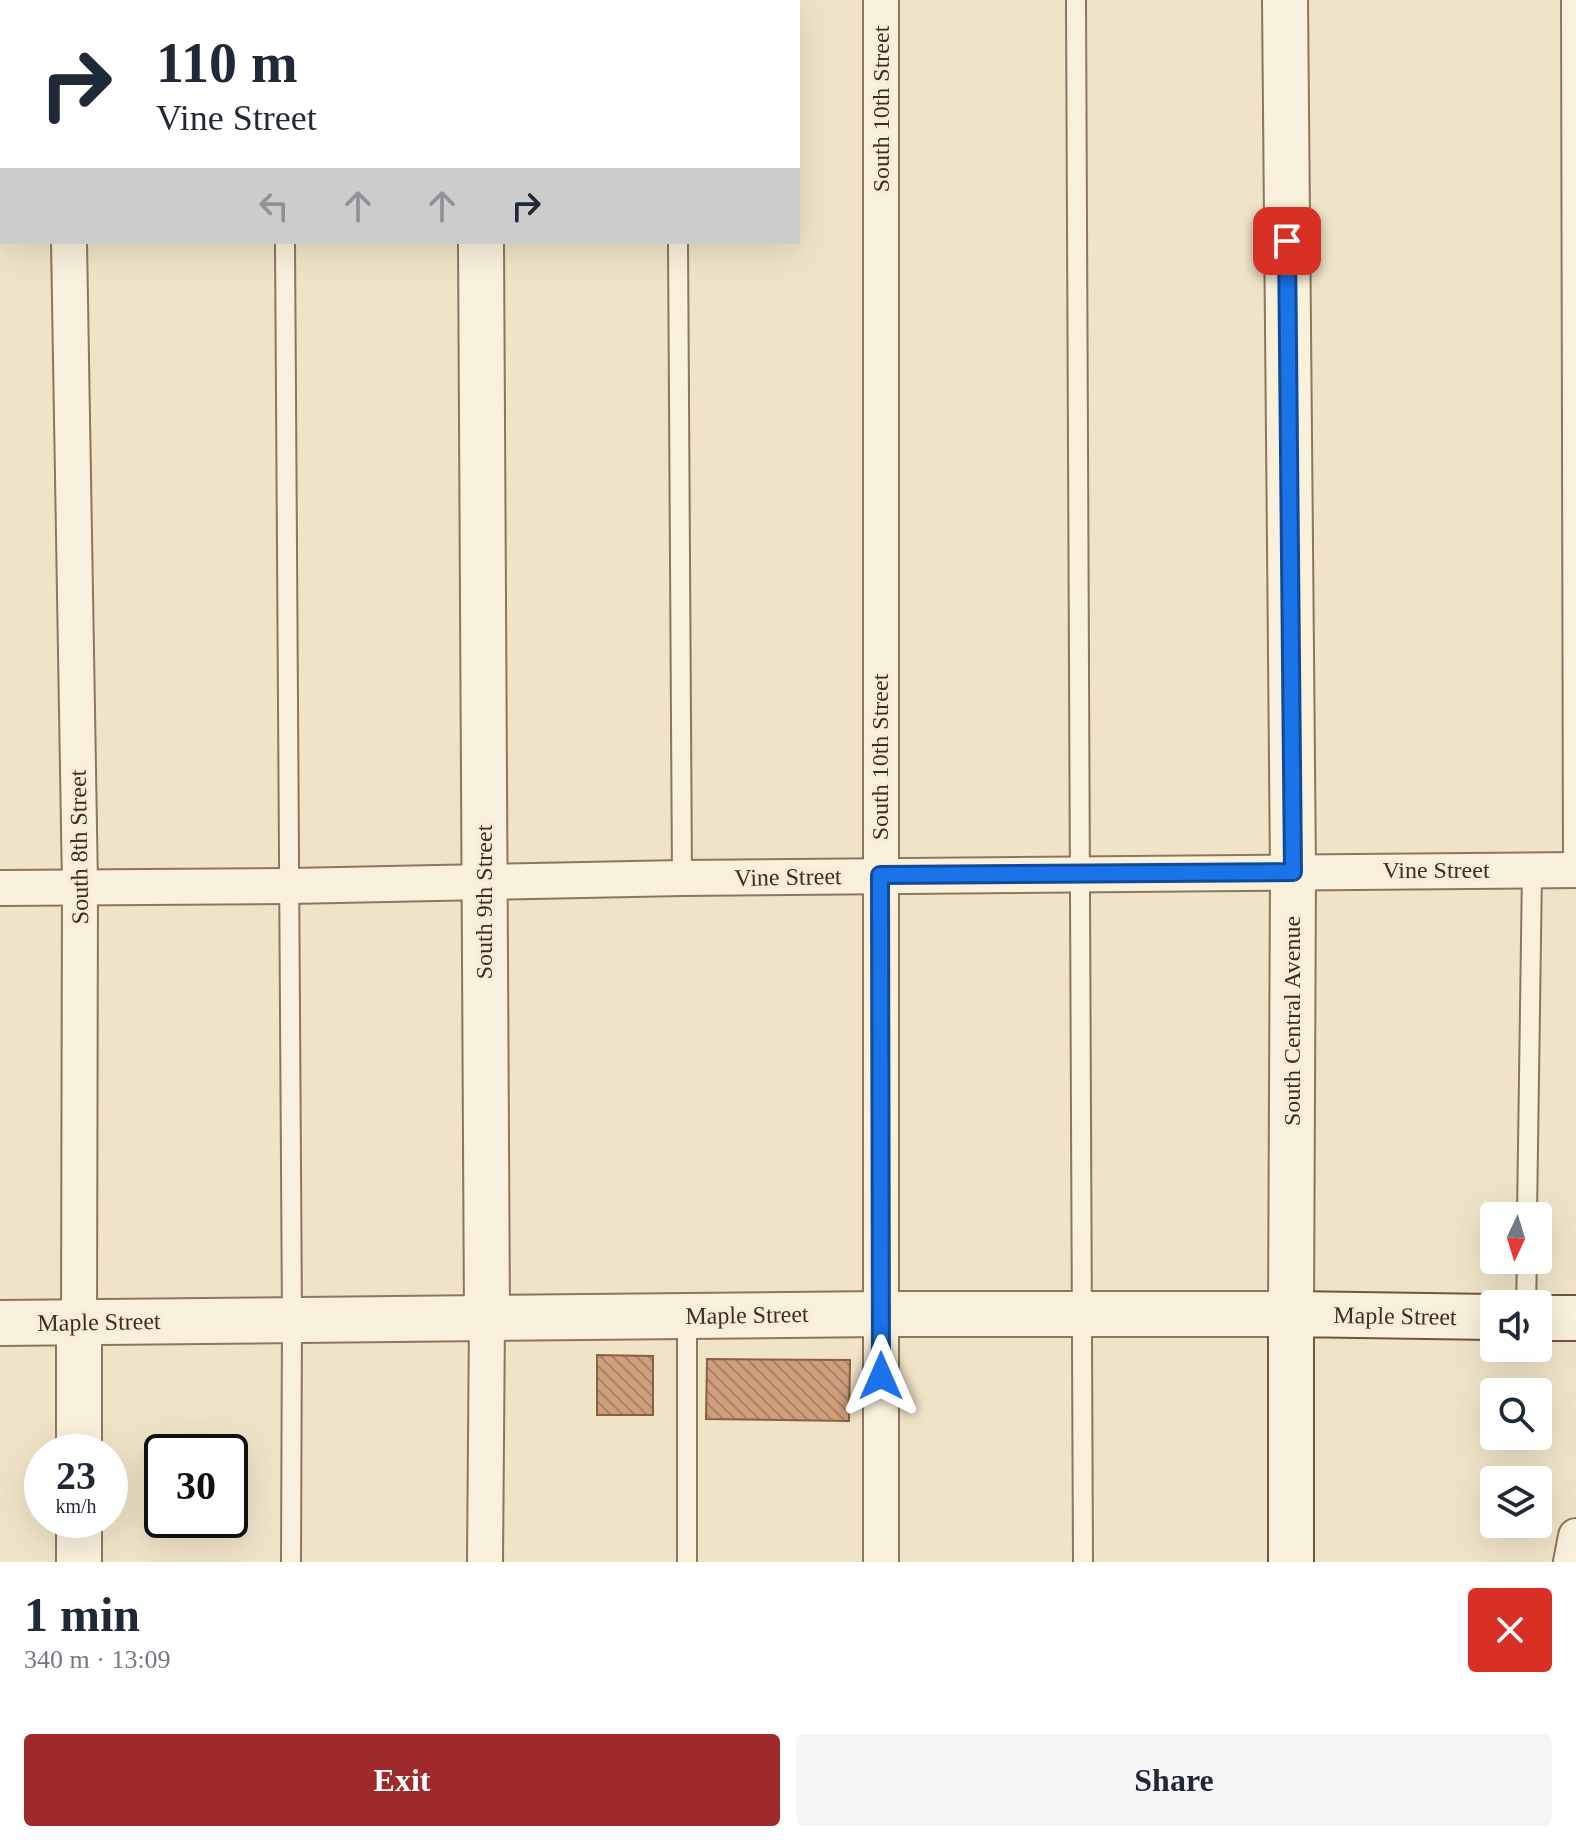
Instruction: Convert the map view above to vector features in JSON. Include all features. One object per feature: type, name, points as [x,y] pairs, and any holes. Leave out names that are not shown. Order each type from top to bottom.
[{"type":"street","name":"South 10th Street","points":[[881,0],[881,1562]]},
{"type":"street","name":"South Central Avenue","points":[[1285,0],[1293,872],[1291,1562]]},
{"type":"street","name":"South 8th Street","points":[[69,244],[80,886],[79,1434]]},
{"type":"street","name":"South 9th Street","points":[[481,244],[487,1318],[485,1562]]},
{"type":"street","name":"Vine Street","points":[[0,888],[880,875],[1574,870]]},
{"type":"street","name":"Maple Street","points":[[0,1323],[881,1314],[1480,1317]]},
{"type":"street","points":[[1552,1318],[1576,1318]]},
{"type":"street","points":[[1571,1562],[1576,1536]]},
{"type":"street","points":[[79,1538],[79,1562]]},
{"type":"lane","points":[[1076,0],[1083,1562]]},
{"type":"lane","points":[[1571,0],[1574,870]]},
{"type":"lane","points":[[285,244],[291,1562]]},
{"type":"lane","points":[[678,244],[682,878]]},
{"type":"lane","points":[[1527,1202],[1532,870]]},
{"type":"lane","points":[[687,1316],[687,1562]]},
{"type":"building","points":[[597,1355],[653,1356],[653,1415],[597,1415]]},
{"type":"building","points":[[707,1359],[850,1360],[849,1421],[706,1419]]},
{"type":"route","points":[[881,1376],[880,875],[1293,872],[1287,241]]}]
